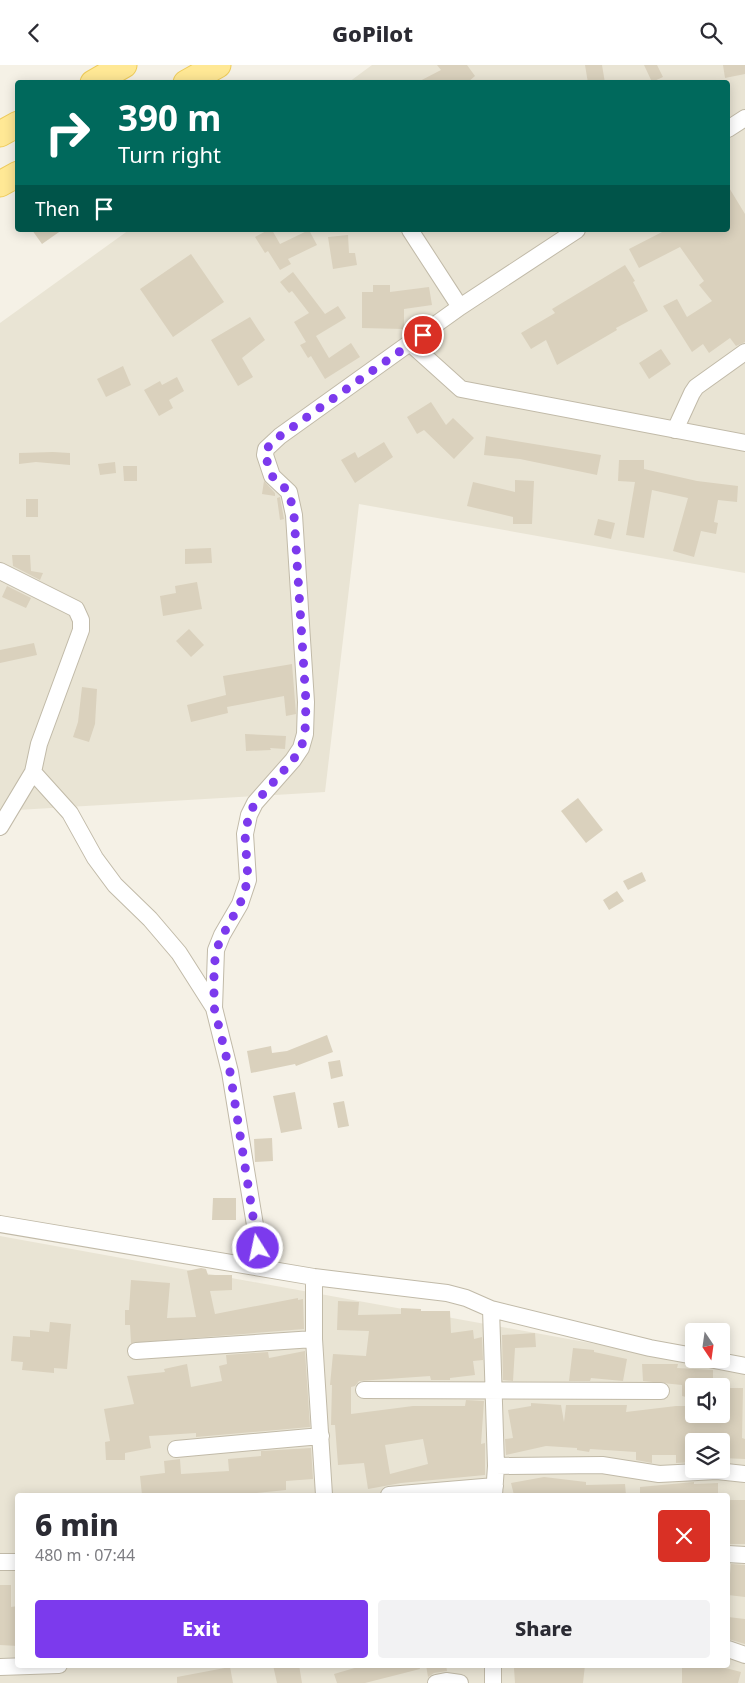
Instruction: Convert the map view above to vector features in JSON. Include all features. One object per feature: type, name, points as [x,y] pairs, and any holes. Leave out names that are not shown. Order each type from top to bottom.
[{"type":"main road","points":[[98,80],[124,65]]},
{"type":"main road","points":[[191,80],[218,65]]},
{"type":"main road","points":[[0,134],[15,126]]},
{"type":"main road","points":[[0,184],[15,176]]},
{"type":"street","points":[[730,128],[745,118]]},
{"type":"street","points":[[411,232],[460,307]]},
{"type":"street","points":[[262,1268],[230,1072],[214,1007],[216,950],[222,935],[240,904],[249,876],[245,845],[249,815],[255,803],[293,760],[301,748],[305,734],[306,702],[294,515],[289,492],[269,471],[265,455],[266,449],[280,436],[411,344],[460,307],[574,232]]},
{"type":"street","points":[[411,344],[461,389],[745,443]]},
{"type":"street","points":[[675,430],[696,387],[745,352]]},
{"type":"street","points":[[0,571],[76,609],[81,620],[81,630],[39,744],[33,772],[0,827]]},
{"type":"street","points":[[33,772],[70,813],[95,858],[115,885],[150,919],[179,953],[214,1007]]},
{"type":"street","points":[[0,1225],[314,1277],[447,1293],[466,1298],[491,1309],[650,1348],[685,1354]]},
{"type":"street","points":[[314,1277],[314,1339],[324,1493]]},
{"type":"street","points":[[431,1493],[494,1490],[496,1466],[491,1309]]},
{"type":"street","points":[[136,1351],[314,1339]]},
{"type":"street","points":[[730,1362],[745,1365]]},
{"type":"street","points":[[364,1390],[661,1391]]},
{"type":"street","points":[[176,1449],[321,1436]]},
{"type":"street","points":[[496,1466],[602,1465],[659,1474],[717,1471],[745,1474]]},
{"type":"street","points":[[730,1554],[745,1555]]},
{"type":"street","points":[[0,1562],[15,1562]]},
{"type":"street","points":[[730,1650],[745,1655]]},
{"type":"street","points":[[0,1667],[15,1666]]},
{"type":"street","points":[[493,1668],[493,1683]]},
{"type":"street","points":[[436,1683],[446,1681],[460,1683]]},
{"type":"shaded area","points":[[372,65],[745,65],[745,573],[359,504],[325,792],[0,811],[0,323],[126,232],[730,232],[730,80],[352,80]]},
{"type":"shaded area","points":[[0,1236],[685,1360],[685,1368],[728,1368],[745,1371],[745,1683],[0,1683]]},
{"type":"building","points":[[437,65],[467,65],[475,76],[470,80],[422,80],[441,70]]},
{"type":"building","points":[[585,65],[602,65],[604,80],[588,80]]},
{"type":"building","points":[[644,65],[657,65],[663,77],[651,80]]},
{"type":"building","points":[[723,65],[745,65],[745,74],[725,78]]},
{"type":"building","points":[[730,189],[745,214],[745,342],[736,346],[730,338],[709,353],[703,344],[692,352],[663,306],[677,299],[687,317],[712,301],[699,285],[704,281],[680,247],[639,268],[629,249],[662,232],[730,232]]},
{"type":"building","points":[[33,232],[59,232],[42,244]]},
{"type":"building","points":[[264,232],[273,232],[280,244],[305,232],[310,232],[317,245],[288,259],[291,264],[280,270],[268,251],[265,253],[255,237]]},
{"type":"building","points":[[348,235],[349,253],[355,253],[357,265],[333,269],[328,237]]},
{"type":"building","points":[[191,254],[224,302],[173,337],[140,289]]},
{"type":"building","points":[[625,265],[635,281],[633,282],[648,311],[616,328],[617,330],[557,365],[546,340],[531,349],[521,333],[555,313],[552,309]]},
{"type":"building","points":[[293,272],[325,314],[338,306],[346,318],[316,336],[329,358],[351,343],[360,357],[325,379],[311,356],[308,358],[300,345],[306,342],[294,322],[309,313],[292,291],[289,293],[280,282]]},
{"type":"building","points":[[373,285],[390,285],[390,292],[429,287],[432,305],[404,309],[404,329],[362,328],[362,292],[373,292]]},
{"type":"building","points":[[250,317],[265,340],[242,358],[253,377],[238,386],[211,340]]},
{"type":"building","points":[[661,349],[671,364],[649,379],[639,363]]},
{"type":"building","points":[[123,366],[131,385],[106,397],[97,379]]},
{"type":"building","points":[[177,377],[184,391],[169,400],[173,408],[159,416],[144,390],[160,381],[162,385]]},
{"type":"building","points":[[431,402],[446,425],[453,418],[474,438],[454,459],[424,430],[417,434],[407,417]]},
{"type":"building","points":[[486,436],[601,455],[597,475],[520,459],[484,455]]},
{"type":"building","points":[[384,442],[393,457],[355,483],[341,460],[355,452],[358,458]]},
{"type":"building","points":[[19,453],[70,453],[70,465],[36,462],[19,464]]},
{"type":"building","points":[[619,460],[644,460],[644,469],[697,481],[738,486],[737,502],[718,500],[714,522],[718,523],[716,534],[701,531],[694,557],[673,551],[688,498],[652,490],[644,538],[626,535],[635,482],[618,481]]},
{"type":"building","points":[[115,462],[116,473],[100,475],[98,464]]},
{"type":"building","points":[[123,466],[137,466],[137,481],[124,481]]},
{"type":"building","points":[[515,480],[534,481],[532,524],[513,524],[513,517],[467,506],[473,482],[515,492]]},
{"type":"building","points":[[264,481],[275,493],[275,496],[262,494]]},
{"type":"building","points":[[280,497],[284,519],[280,520],[277,498]]},
{"type":"building","points":[[26,499],[38,499],[38,517],[26,517]]},
{"type":"building","points":[[598,519],[615,523],[611,539],[594,535]]},
{"type":"building","points":[[211,548],[212,563],[185,564],[185,549]]},
{"type":"building","points":[[12,555],[30,555],[31,571],[43,573],[40,580],[13,566]]},
{"type":"building","points":[[197,582],[202,609],[163,616],[160,596],[176,593],[175,586]]},
{"type":"building","points":[[7,586],[31,598],[26,608],[2,597]]},
{"type":"building","points":[[189,629],[204,645],[191,657],[176,641]]},
{"type":"building","points":[[34,643],[37,655],[0,663],[0,650]]},
{"type":"building","points":[[292,664],[296,714],[286,716],[284,696],[227,707],[228,713],[191,722],[187,705],[226,695],[223,676]]},
{"type":"building","points":[[82,687],[97,689],[95,724],[89,742],[73,737],[78,722]]},
{"type":"building","points":[[245,734],[286,736],[285,749],[270,748],[271,750],[246,751]]},
{"type":"building","points":[[578,798],[603,830],[586,843],[561,811]]},
{"type":"building","points":[[642,872],[646,881],[628,890],[623,881]]},
{"type":"building","points":[[617,891],[624,901],[609,910],[603,900]]},
{"type":"building","points":[[327,1035],[333,1052],[296,1066],[295,1064],[251,1073],[247,1051],[271,1046],[272,1053],[287,1051]]},
{"type":"building","points":[[340,1060],[343,1076],[331,1079],[328,1062]]},
{"type":"building","points":[[295,1092],[302,1129],[281,1133],[273,1096]]},
{"type":"building","points":[[344,1101],[349,1126],[338,1128],[333,1103]]},
{"type":"building","points":[[272,1138],[273,1161],[255,1162],[254,1139]]},
{"type":"building","points":[[213,1198],[236,1198],[236,1220],[212,1220]]},
{"type":"building","points":[[201,1268],[206,1269],[208,1275],[232,1275],[232,1290],[210,1291],[215,1314],[298,1298],[298,1300],[303,1299],[304,1329],[131,1343],[130,1325],[125,1325],[125,1310],[129,1310],[131,1280],[170,1283],[167,1318],[196,1317],[187,1271]]},
{"type":"building","points":[[338,1301],[359,1302],[358,1315],[401,1314],[401,1308],[421,1309],[421,1311],[450,1311],[451,1333],[473,1330],[474,1339],[482,1337],[483,1360],[473,1361],[475,1375],[450,1378],[450,1380],[431,1380],[430,1376],[359,1381],[355,1386],[351,1387],[351,1414],[413,1406],[465,1406],[466,1400],[484,1401],[481,1444],[485,1443],[485,1475],[401,1483],[368,1489],[364,1463],[338,1465],[335,1425],[331,1425],[332,1385],[330,1385],[333,1354],[366,1356],[369,1331],[337,1330]],"holes":[[[423,1439],[428,1464],[390,1474],[385,1445]]]},
{"type":"building","points":[[50,1322],[71,1324],[67,1369],[54,1368],[54,1373],[22,1370],[23,1362],[11,1361],[13,1336],[30,1337],[30,1330],[49,1332]]},
{"type":"building","points":[[535,1333],[536,1347],[515,1348],[513,1381],[503,1380],[502,1335]]},
{"type":"building","points":[[573,1348],[594,1350],[594,1352],[627,1359],[623,1381],[591,1378],[590,1381],[569,1381]]},
{"type":"building","points":[[305,1351],[310,1427],[196,1437],[196,1433],[149,1436],[151,1448],[125,1453],[125,1460],[106,1460],[105,1442],[110,1441],[104,1409],[134,1404],[127,1376],[165,1372],[164,1369],[187,1364],[191,1387],[222,1381],[219,1366],[227,1364],[226,1355],[268,1352],[269,1358]]},
{"type":"building","points":[[642,1364],[678,1364],[677,1368],[713,1370],[713,1378],[685,1378],[685,1397],[682,1396],[682,1385],[643,1381]]},
{"type":"building","points":[[730,1388],[743,1388],[742,1438],[745,1439],[745,1459],[730,1458],[730,1433],[685,1433],[685,1462],[676,1463],[676,1455],[652,1455],[652,1463],[636,1460],[636,1452],[590,1449],[589,1452],[577,1450],[577,1448],[546,1446],[506,1455],[505,1439],[513,1438],[508,1410],[531,1406],[531,1403],[561,1405],[564,1422],[566,1405],[627,1405],[626,1412],[685,1406],[685,1423],[730,1423]]},
{"type":"building","points":[[311,1448],[313,1479],[286,1481],[286,1490],[257,1493],[142,1493],[140,1476],[165,1473],[164,1461],[180,1459],[181,1474],[229,1471],[228,1459],[261,1456],[261,1451]]},
{"type":"building","points":[[544,1477],[586,1482],[586,1485],[625,1484],[626,1493],[514,1493],[511,1483]]},
{"type":"building","points":[[694,1482],[694,1484],[718,1483],[718,1493],[640,1493],[640,1487]]},
{"type":"building","points":[[730,1500],[745,1500],[745,1544],[730,1544]]},
{"type":"building","points":[[731,1564],[745,1565],[745,1597],[730,1595]]},
{"type":"building","points":[[0,1585],[11,1585],[11,1607],[15,1606],[15,1646],[0,1645]]},
{"type":"building","points":[[730,1617],[745,1619],[745,1644],[730,1640]]},
{"type":"building","points":[[230,1668],[233,1683],[177,1683],[177,1677]]},
{"type":"building","points":[[274,1668],[300,1668],[302,1683],[277,1683]]},
{"type":"building","points":[[355,1668],[420,1669],[365,1683],[337,1683],[334,1674]]},
{"type":"building","points":[[426,1668],[446,1668],[447,1671],[434,1673],[428,1677]]},
{"type":"building","points":[[514,1668],[585,1668],[583,1683],[515,1683]]},
{"type":"building","points":[[682,1668],[726,1668],[741,1672],[738,1683],[682,1683]]},
{"type":"route","points":[[258,1248],[247,1189],[230,1072],[214,1007],[214,965],[219,942],[240,904],[249,876],[245,845],[246,826],[249,815],[255,803],[280,777],[293,760],[301,748],[305,734],[306,702],[294,515],[289,492],[269,471],[266,463],[266,449],[280,436],[423,335]]}]
